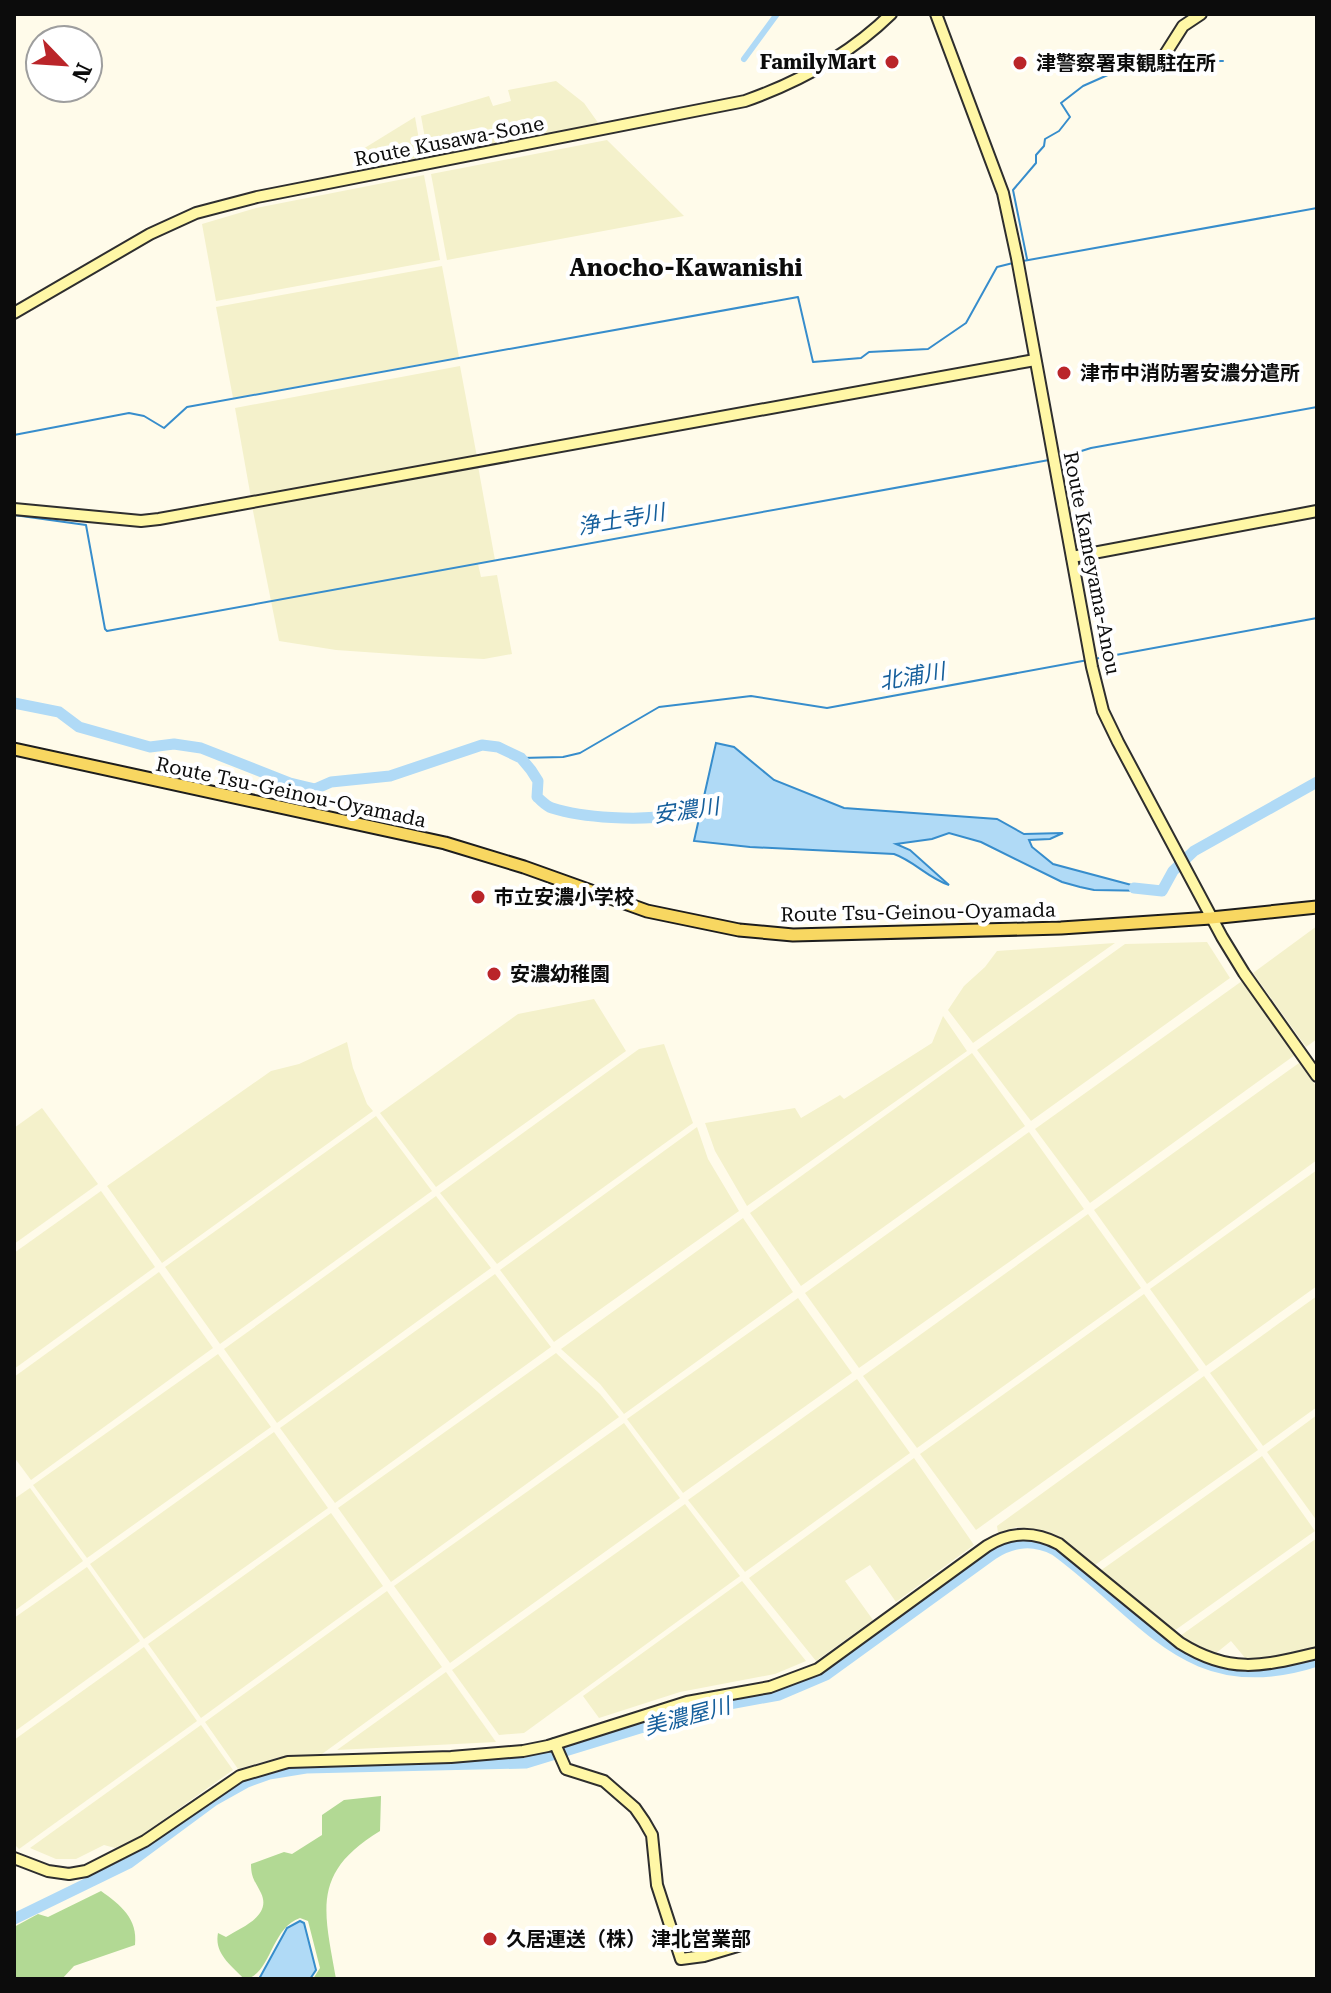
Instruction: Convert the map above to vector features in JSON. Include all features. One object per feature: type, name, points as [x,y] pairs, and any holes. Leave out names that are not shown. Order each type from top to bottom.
[{"type":"main road","name":"Route Tsu-Geinou-Oyamada","points":[[14,749],[445,843],[524,867],[634,907],[681,920],[739,930],[793,935],[899,934],[1211,918],[1317,907]]},
{"type":"street","name":"Route Kusawa-Sone","points":[[14,313],[150,234],[196,213],[257,197],[745,101],[798,79],[838,56],[891,14]]},
{"type":"street","name":"Route Kameyama-Anou","points":[[936,14],[1003,193],[1092,667],[1103,711],[1211,918],[1244,973],[1317,1076]]},
{"type":"street","points":[[1164,56],[1183,26],[1201,14]]},
{"type":"street","points":[[14,509],[141,521],[159,519],[1035,360]]},
{"type":"street","points":[[1072,557],[1317,511]]},
{"type":"street","points":[[14,1858],[48,1871],[69,1874],[86,1871],[145,1841],[240,1776],[288,1762],[451,1757],[556,1747],[687,1702],[770,1687],[818,1669],[987,1546],[1013,1534],[1040,1536],[1059,1544],[1180,1643],[1199,1653],[1233,1664],[1265,1665],[1317,1653]]},
{"type":"street","points":[[556,1747],[561,1763],[571,1771],[604,1781],[635,1808],[644,1821],[652,1835],[657,1885],[681,1959],[741,1945]]},
{"type":"shaded area","points":[[556,81],[584,103],[599,124],[428,155],[421,116],[489,96],[493,106],[511,101],[508,90]]},
{"type":"shaded area","points":[[415,117],[422,157],[367,167],[363,149]]},
{"type":"shaded area","points":[[607,140],[684,216],[447,260],[431,174]]},
{"type":"shaded area","points":[[424,175],[440,260],[216,301],[202,224],[256,208]]},
{"type":"shaded area","points":[[442,266],[459,357],[233,398],[216,307]]},
{"type":"shaded area","points":[[460,366],[477,457],[251,498],[235,408]]},
{"type":"shaded area","points":[[478,466],[495,560],[478,564],[481,577],[497,575],[512,654],[484,659],[422,656],[336,650],[279,641],[252,506]]},
{"type":"shaded area","points":[[1317,926],[1317,1039],[1306,1047],[1253,973]]},
{"type":"shaded area","points":[[1207,942],[1230,978],[1031,1121],[977,1050],[1125,944]]},
{"type":"shaded area","points":[[1115,943],[973,1043],[948,1010],[964,986],[997,951]]},
{"type":"shaded area","points":[[1242,981],[1295,1055],[1090,1203],[1035,1129]]},
{"type":"shaded area","points":[[594,999],[626,1051],[436,1187],[380,1113],[518,1014]]},
{"type":"shaded area","points":[[943,1016],[967,1051],[747,1206],[715,1151],[705,1123],[795,1108],[801,1118],[840,1095],[844,1099],[932,1043]]},
{"type":"shaded area","points":[[347,1042],[353,1068],[367,1104],[373,1111],[162,1263],[107,1186],[271,1071],[299,1064]]},
{"type":"shaded area","points":[[664,1044],[693,1123],[497,1264],[440,1193],[639,1049]]},
{"type":"shaded area","points":[[972,1053],[1025,1126],[801,1286],[750,1213]]},
{"type":"shaded area","points":[[1299,1063],[1317,1087],[1317,1160],[1147,1284],[1094,1210]]},
{"type":"shaded area","points":[[42,1108],[98,1184],[14,1244],[14,1128]]},
{"type":"shaded area","points":[[376,1116],[432,1191],[220,1344],[165,1267]]},
{"type":"shaded area","points":[[697,1127],[708,1159],[739,1211],[554,1342],[500,1270]]},
{"type":"shaded area","points":[[1029,1132],[1084,1209],[859,1368],[805,1293]]},
{"type":"shaded area","points":[[1317,1170],[1317,1286],[1206,1366],[1150,1289]]},
{"type":"shaded area","points":[[101,1191],[155,1267],[14,1369],[14,1253]]},
{"type":"shaded area","points":[[436,1196],[491,1268],[277,1423],[224,1349]]},
{"type":"shaded area","points":[[1088,1214],[1141,1288],[917,1448],[863,1376]]},
{"type":"shaded area","points":[[743,1218],[793,1292],[624,1414],[600,1384],[561,1349]]},
{"type":"shaded area","points":[[159,1272],[213,1348],[31,1480],[14,1457],[14,1377]]},
{"type":"shaded area","points":[[495,1274],[551,1347],[335,1503],[280,1428]]},
{"type":"shaded area","points":[[1144,1294],[1199,1370],[976,1530],[920,1454]]},
{"type":"shaded area","points":[[1317,1296],[1317,1407],[1263,1446],[1210,1373]]},
{"type":"shaded area","points":[[798,1298],[852,1373],[683,1493],[627,1419]]},
{"type":"shaded area","points":[[556,1353],[600,1394],[619,1417],[391,1582],[338,1508]]},
{"type":"shaded area","points":[[218,1354],[271,1427],[87,1558],[33,1485]]},
{"type":"shaded area","points":[[1204,1376],[1258,1450],[1095,1565],[1063,1539],[1046,1531],[1017,1527],[998,1533],[997,1526]]},
{"type":"shaded area","points":[[857,1379],[910,1453],[745,1572],[688,1500]]},
{"type":"shaded area","points":[[1317,1415],[1317,1521],[1267,1452]]},
{"type":"shaded area","points":[[624,1423],[680,1498],[450,1663],[394,1586]]},
{"type":"shaded area","points":[[274,1432],[328,1508],[144,1639],[90,1564]]},
{"type":"shaded area","points":[[1262,1456],[1315,1531],[1174,1631],[1100,1571]]},
{"type":"shaded area","points":[[914,1458],[974,1545],[896,1602],[870,1565],[845,1581],[873,1620],[816,1661],[749,1578]]},
{"type":"shaded area","points":[[30,1488],[83,1561],[14,1611],[14,1499]]},
{"type":"shaded area","points":[[685,1504],[740,1576],[524,1733],[499,1735],[452,1670]]},
{"type":"shaded area","points":[[331,1513],[383,1586],[201,1718],[148,1644]]},
{"type":"shaded area","points":[[1317,1538],[1317,1646],[1276,1657],[1246,1659],[1231,1641],[1215,1654],[1180,1636]]},
{"type":"shaded area","points":[[87,1567],[140,1641],[14,1732],[14,1618]]},
{"type":"shaded area","points":[[742,1581],[806,1661],[775,1674],[680,1692],[599,1718],[583,1696]]},
{"type":"shaded area","points":[[387,1591],[442,1667],[322,1754],[280,1757],[238,1769],[205,1722]]},
{"type":"shaded area","points":[[144,1647],[197,1721],[19,1849],[14,1844],[14,1740]]},
{"type":"shaded area","points":[[446,1672],[496,1742],[337,1750]]},
{"type":"shaded area","points":[[201,1725],[233,1770],[132,1842],[115,1848],[104,1845],[76,1859],[56,1859],[30,1848]]},
{"type":"green space","points":[[381,1796],[380,1831],[342,1862],[328,1895],[326,1913],[336,1979],[313,1979],[320,1968],[308,1921],[300,1918],[282,1931],[260,1970],[244,1979],[225,1959],[217,1940],[218,1933],[226,1937],[247,1925],[262,1908],[261,1893],[251,1864],[284,1852],[292,1854],[322,1835],[322,1815],[344,1800]]},
{"type":"green space","points":[[101,1891],[131,1920],[135,1945],[74,1966],[62,1979],[14,1979],[14,1927],[38,1914],[48,1917]]},
{"type":"water","points":[[716,743],[734,747],[774,780],[844,808],[997,819],[1024,834],[1063,833],[1050,839],[1029,840],[1032,847],[1053,864],[1154,891],[1094,890],[1062,882],[981,842],[949,833],[932,839],[896,844],[910,850],[949,885],[894,854],[694,841]]},
{"type":"water","points":[[300,1921],[304,1923],[316,1970],[310,1979],[259,1979],[287,1928]]},
{"type":"waterway","points":[[744,59],[777,14]]},
{"type":"waterway","points":[[1027,259],[1013,190],[1036,163],[1036,155],[1044,146],[1045,139],[1059,131],[1070,117],[1061,103],[1083,86],[1137,62],[1223,61]]},
{"type":"waterway","points":[[1023,261],[1317,208]]},
{"type":"waterway","points":[[14,435],[129,413],[144,416],[164,428],[187,407],[798,297],[813,362],[861,358],[869,352],[928,349],[966,323],[997,267],[1013,263]]},
{"type":"waterway","name":"浄土寺川","points":[[1059,458],[1091,448],[1317,407]]},
{"type":"waterway","name":"浄土寺川","points":[[14,515],[86,525],[107,631],[1049,460]]},
{"type":"waterway","name":"北浦川","points":[[1094,659],[1317,618]]},
{"type":"waterway","name":"北浦川","points":[[521,758],[563,757],[580,753],[659,707],[751,696],[827,708],[1088,660]]},
{"type":"waterway","name":"安濃川","points":[[14,703],[59,712],[79,727],[150,747],[174,744],[201,748],[290,783],[315,789],[331,782],[390,776],[482,745],[498,747],[521,758],[538,781],[537,797],[550,807],[565,811],[645,818],[673,815],[715,802]]},
{"type":"waterway","name":"安濃川","points":[[1134,888],[1162,891],[1173,871],[1194,851],[1317,782]]},
{"type":"waterway","name":"美濃屋川","points":[[14,1919],[129,1863],[213,1801],[269,1774],[306,1768],[526,1763],[702,1709],[779,1695],[826,1675],[993,1554],[1016,1544],[1039,1544],[1055,1550],[1145,1626],[1172,1646],[1202,1662],[1235,1671],[1273,1671],[1317,1661]]},
{"type":"place","name":"FamilyMart","points":[[892,62]]},
{"type":"place","name":"津警察署東観駐在所","points":[[1020,63]]},
{"type":"place","name":"津市中消防署安濃分遣所","points":[[1064,373]]},
{"type":"place","name":"市立安濃小学校","points":[[478,897]]},
{"type":"place","name":"安濃幼稚園","points":[[494,974]]},
{"type":"place","name":"久居運送（株） 津北営業部","points":[[490,1939]]},
{"type":"district","name":"Anocho-Kawanishi","points":[[686,268]]}]
